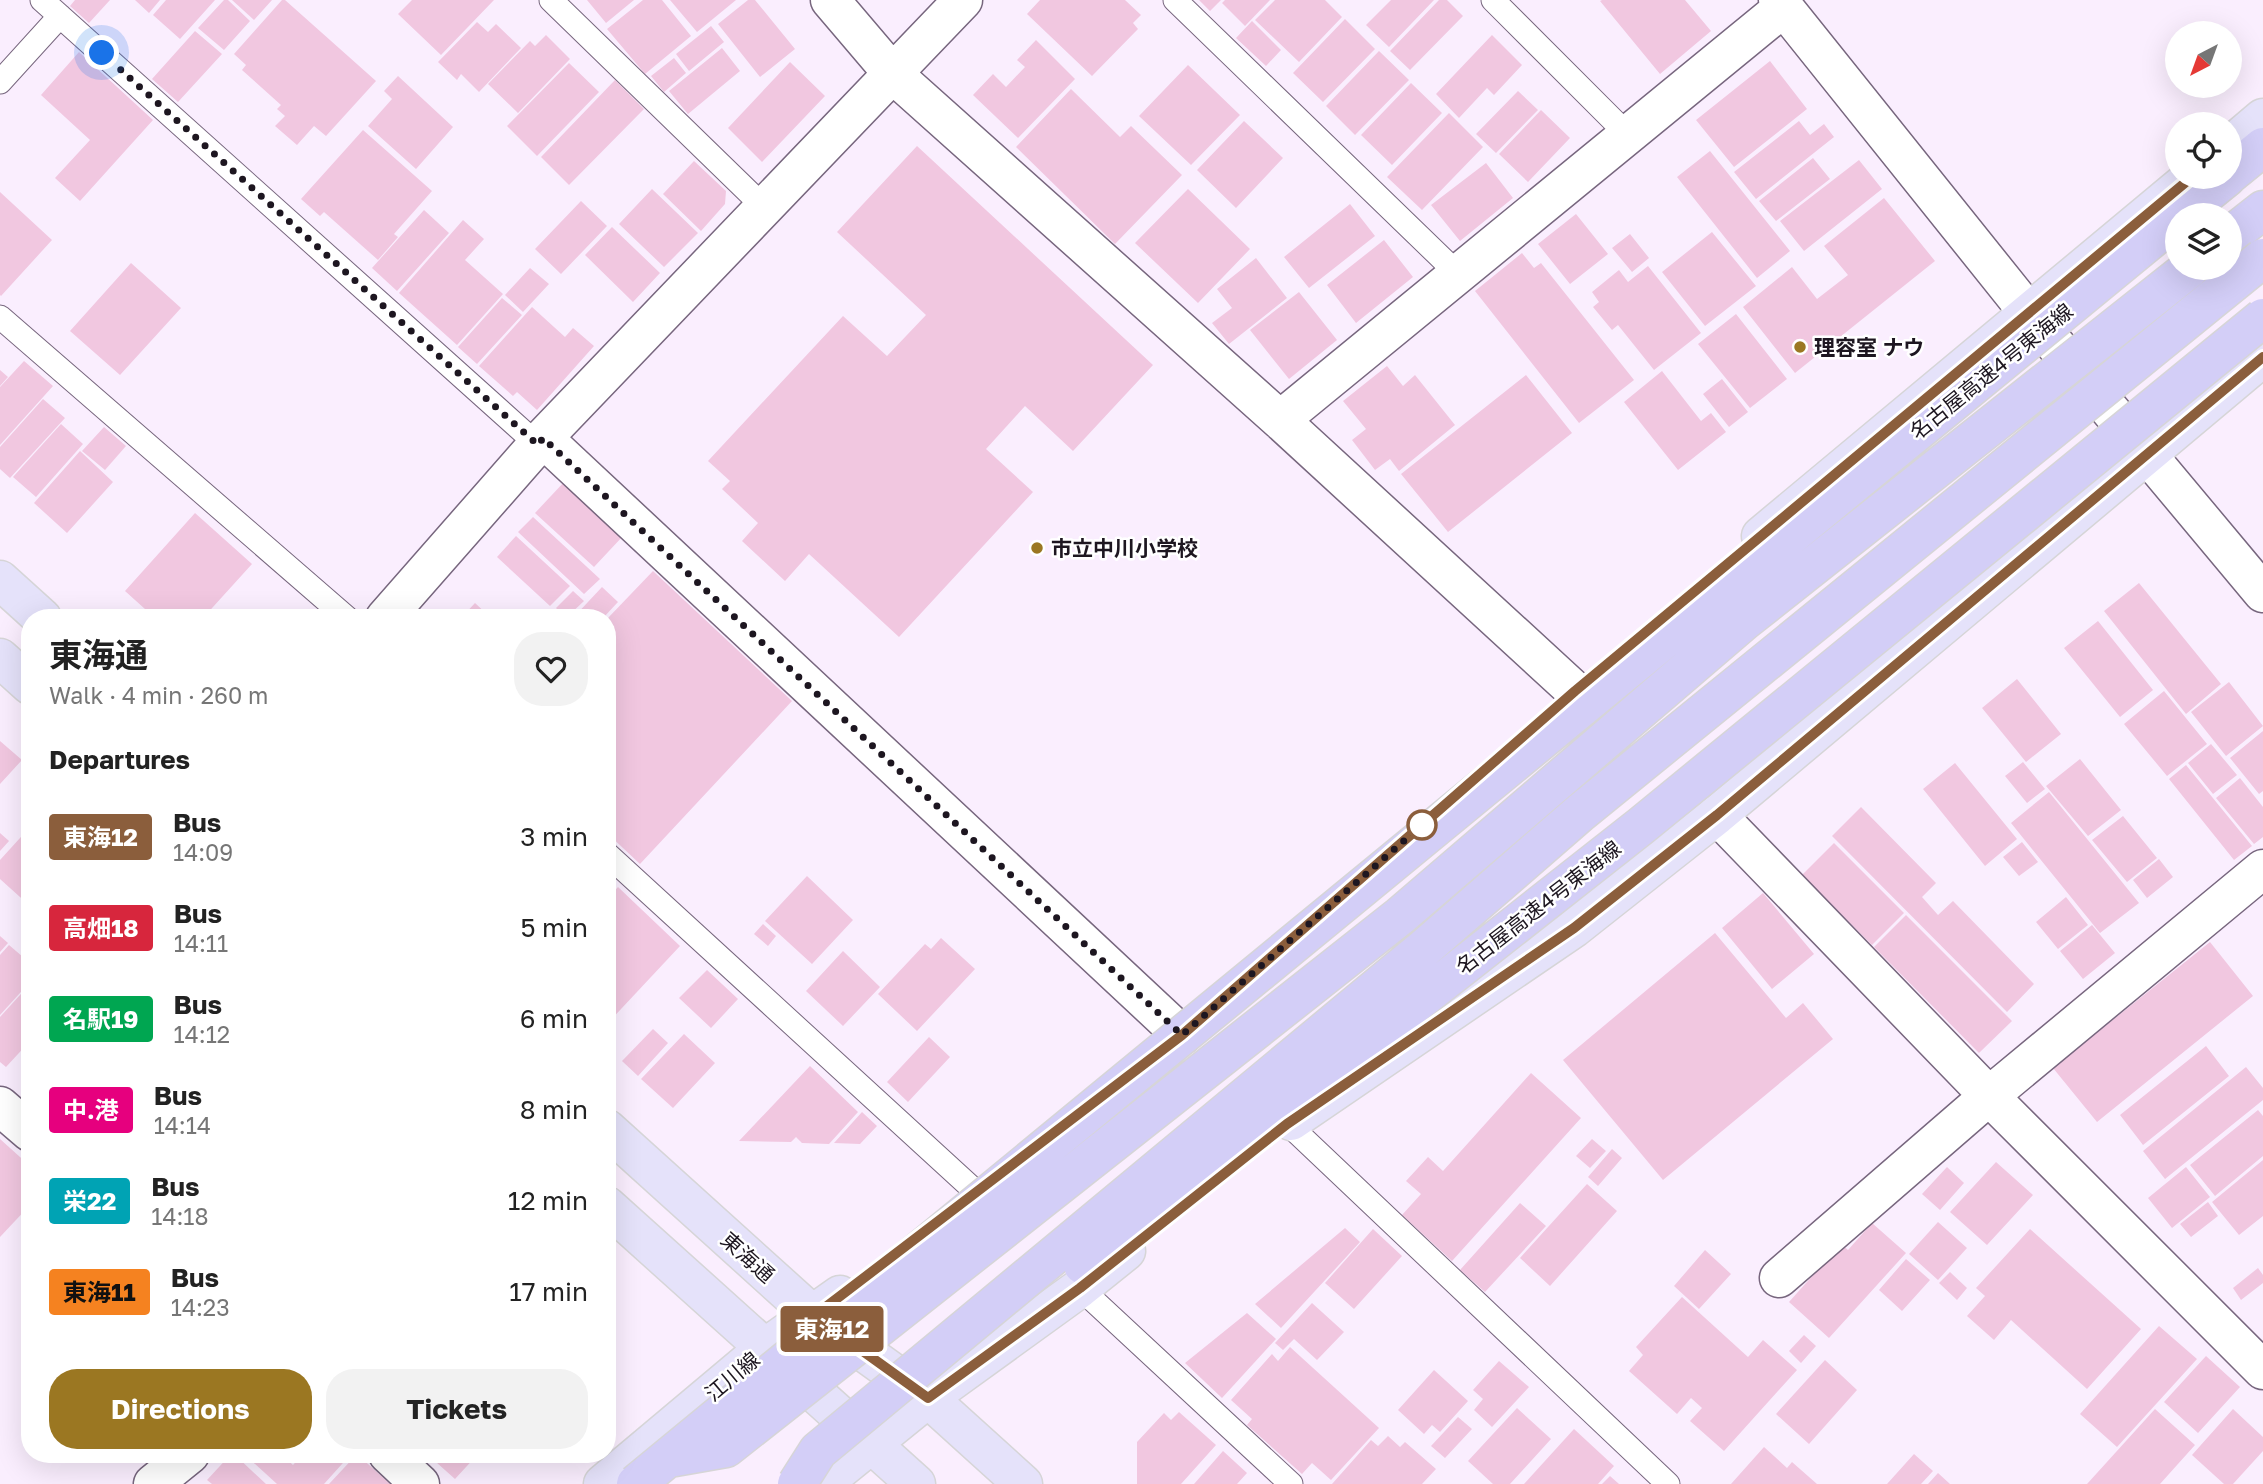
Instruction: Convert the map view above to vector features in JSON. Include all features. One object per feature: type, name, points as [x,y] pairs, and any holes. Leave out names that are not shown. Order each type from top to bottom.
[{"type":"highway","name":"名古屋高速4号東海線","points":[[2242,164],[2263,147]]},
{"type":"highway","name":"名古屋高速4号東海線","points":[[2194,203],[2212,189]]},
{"type":"highway","points":[[2242,227],[2263,210]]},
{"type":"highway","name":"名古屋高速4号東海線","points":[[636,1484],[2165,227]]},
{"type":"highway","points":[[797,1484],[818,1451],[1421,951],[1581,812],[2263,258]]},
{"type":"highway","points":[[667,1458],[726,1448],[1400,916],[1744,621],[2175,280]]},
{"type":"highway","name":"名古屋高速4号東海線","points":[[804,1484],[1641,826],[2263,318]]},
{"type":"main road","points":[[2242,136],[2263,118]]},
{"type":"main road","name":"江川線","points":[[603,1484],[765,1348],[814,1316],[1182,1035],[1575,691],[2177,189]]},
{"type":"main road","points":[[822,1484],[928,1398],[1080,1288],[1287,1124],[1574,928],[1717,815],[2263,357]]},
{"type":"main road","points":[[0,580],[32,609]]},
{"type":"main road","points":[[0,658],[21,677]]},
{"type":"main road","name":"東海通","points":[[616,1137],[814,1316],[928,1398],[1023,1484]]},
{"type":"main road","points":[[616,1214],[916,1484]]},
{"type":"street","points":[[830,0],[893,74],[1280,420],[1575,691]]},
{"type":"street","points":[[393,609],[540,442],[963,0]]},
{"type":"street","points":[[1280,420],[1629,135],[1781,4],[2028,312],[2263,593]]},
{"type":"street","points":[[540,442],[1182,1035]]},
{"type":"street","points":[[1717,815],[1989,1096],[2263,1370]]},
{"type":"street","points":[[1779,1278],[1989,1096],[2263,869]]},
{"type":"street","points":[[0,1106],[21,1124]]},
{"type":"street","points":[[153,1484],[179,1463]]},
{"type":"street","points":[[398,1463],[420,1484]]},
{"type":"lane","points":[[42,0],[540,442]]},
{"type":"lane","points":[[551,0],[765,208]]},
{"type":"lane","points":[[1175,0],[1458,274]]},
{"type":"lane","points":[[1493,0],[1629,135]]},
{"type":"lane","points":[[0,82],[60,16]]},
{"type":"lane","points":[[0,317],[337,609]]},
{"type":"lane","points":[[616,862],[975,1191]]},
{"type":"lane","points":[[1287,1124],[1668,1484]]},
{"type":"lane","points":[[1080,1288],[1291,1484]]},
{"type":"building","points":[[75,0],[110,0],[89,23],[70,6]]},
{"type":"building","points":[[135,0],[160,0],[149,13]]},
{"type":"building","points":[[166,0],[215,0],[180,39],[153,15]]},
{"type":"building","points":[[224,0],[228,0],[250,21],[224,50],[198,28]]},
{"type":"building","points":[[232,0],[272,0],[254,20]]},
{"type":"building","points":[[282,0],[376,81],[326,136],[314,126],[297,145],[275,126],[285,116],[277,109],[281,105],[242,70],[246,65],[234,54]]},
{"type":"building","points":[[412,0],[494,0],[441,55],[398,14]]},
{"type":"building","points":[[587,0],[634,0],[606,23]]},
{"type":"building","points":[[643,0],[662,0],[691,36],[645,74],[607,29]]},
{"type":"building","points":[[670,0],[736,0],[697,32]]},
{"type":"building","points":[[748,0],[755,0],[795,49],[760,77],[718,24]]},
{"type":"building","points":[[1040,0],[1125,0],[1141,15],[1133,23],[1138,29],[1092,76],[1027,14]]},
{"type":"building","points":[[1199,0],[1221,0],[1210,11]]},
{"type":"building","points":[[1225,0],[1270,0],[1245,26],[1222,3]]},
{"type":"building","points":[[1275,0],[1325,0],[1342,17],[1299,62],[1255,20]]},
{"type":"building","points":[[1391,0],[1434,0],[1389,47],[1366,25]]},
{"type":"building","points":[[1439,0],[1447,0],[1463,16],[1410,70],[1390,51]]},
{"type":"building","points":[[1685,0],[1711,31],[1660,74],[1600,1]]},
{"type":"building","points":[[1345,19],[1375,49],[1323,102],[1293,73]]},
{"type":"building","points":[[1252,21],[1281,50],[1266,66],[1236,38]]},
{"type":"building","points":[[477,22],[488,32],[496,24],[521,48],[479,92],[461,74],[457,80],[438,62]]},
{"type":"building","points":[[711,26],[724,42],[689,71],[676,54]]},
{"type":"building","points":[[195,31],[222,54],[178,102],[152,79]]},
{"type":"building","points":[[546,35],[570,59],[518,113],[488,84],[530,41],[535,46]]},
{"type":"building","points":[[1492,35],[1522,65],[1494,95],[1487,88],[1459,118],[1436,94]]},
{"type":"building","points":[[1036,40],[1075,79],[1018,138],[973,95],[993,74],[1006,87],[1025,67],[1017,60]]},
{"type":"building","points":[[722,48],[740,71],[688,114],[669,91]]},
{"type":"building","points":[[1379,51],[1409,80],[1355,135],[1326,106]]},
{"type":"building","points":[[79,52],[153,120],[80,201],[55,178],[90,140],[41,95]]},
{"type":"building","points":[[674,58],[686,73],[664,92],[651,76]]},
{"type":"building","points":[[1770,61],[1807,109],[1734,167],[1696,120]]},
{"type":"building","points":[[790,62],[825,96],[762,162],[728,128]]},
{"type":"building","points":[[569,63],[599,92],[537,156],[507,126]]},
{"type":"building","points":[[1188,65],[1240,115],[1191,165],[1139,116]]},
{"type":"building","points":[[398,76],[453,127],[416,169],[368,126],[392,99],[384,91]]},
{"type":"building","points":[[615,80],[644,109],[569,185],[541,157]]},
{"type":"building","points":[[1411,83],[1442,113],[1392,165],[1361,135]]},
{"type":"building","points":[[1071,89],[1120,137],[1131,126],[1182,175],[1115,244],[1016,147]]},
{"type":"building","points":[[1518,91],[1538,110],[1496,153],[1476,134]]},
{"type":"building","points":[[1541,110],[1570,138],[1528,182],[1499,154]]},
{"type":"building","points":[[1449,113],[1483,147],[1422,210],[1387,177]]},
{"type":"building","points":[[1244,121],[1283,158],[1236,208],[1197,170]]},
{"type":"building","points":[[1799,121],[1810,135],[1824,124],[1834,137],[1756,199],[1734,172]]},
{"type":"building","points":[[363,130],[432,191],[394,234],[398,237],[378,260],[324,212],[320,216],[301,199]]},
{"type":"building","points":[[917,146],[1153,365],[1073,451],[1025,406],[986,449],[1033,492],[899,637],[809,554],[785,581],[742,541],[758,523],[722,489],[730,481],[708,461],[843,316],[887,356],[926,315],[837,232]]},
{"type":"building","points":[[1710,151],[1790,251],[1757,278],[1677,177]]},
{"type":"building","points":[[1813,158],[1830,179],[1776,221],[1759,201]]},
{"type":"building","points":[[1859,160],[1882,189],[1804,251],[1780,221]]},
{"type":"building","points":[[694,161],[726,191],[725,204],[701,231],[663,194]]},
{"type":"building","points":[[1486,163],[1513,198],[1460,241],[1431,205]]},
{"type":"building","points":[[652,189],[698,233],[664,267],[619,224]]},
{"type":"building","points":[[1188,189],[1250,249],[1198,303],[1135,243]]},
{"type":"building","points":[[0,192],[52,240],[1,296],[0,295]]},
{"type":"building","points":[[1884,198],[1935,261],[1795,373],[1743,307],[1792,267],[1817,299],[1848,275],[1824,246]]},
{"type":"building","points":[[581,201],[607,226],[561,274],[535,249]]},
{"type":"building","points":[[1350,204],[1375,236],[1309,288],[1284,257]]},
{"type":"building","points":[[424,210],[449,233],[397,291],[372,268]]},
{"type":"building","points":[[1576,214],[1608,254],[1570,284],[1538,244]]},
{"type":"building","points":[[463,220],[484,239],[465,260],[503,294],[457,345],[399,293]]},
{"type":"building","points":[[612,227],[660,273],[633,302],[585,255]]},
{"type":"building","points":[[1712,232],[1756,286],[1705,326],[1662,272]]},
{"type":"building","points":[[1630,234],[1649,258],[1632,272],[1612,248]]},
{"type":"building","points":[[1384,240],[1413,277],[1356,323],[1327,285]]},
{"type":"building","points":[[1522,253],[1534,268],[1541,263],[1634,380],[1579,423],[1475,291]]},
{"type":"building","points":[[1256,258],[1287,298],[1229,344],[1212,323],[1232,308],[1217,289]]},
{"type":"building","points":[[131,263],[181,308],[120,375],[70,331]]},
{"type":"building","points":[[1648,266],[1701,333],[1654,370],[1618,325],[1612,330],[1593,307],[1599,302],[1592,292],[1619,270],[1628,282]]},
{"type":"building","points":[[530,268],[549,284],[523,312],[505,295]]},
{"type":"building","points":[[1299,292],[1337,340],[1289,379],[1250,330]]},
{"type":"building","points":[[502,298],[522,315],[477,364],[458,347]]},
{"type":"building","points":[[532,307],[565,337],[573,328],[594,346],[537,410],[517,392],[513,396],[479,366]]},
{"type":"building","points":[[1736,314],[1787,379],[1750,408],[1698,344]]},
{"type":"building","points":[[24,361],[53,386],[0,445],[0,387]]},
{"type":"building","points":[[1387,366],[1403,386],[1415,375],[1455,425],[1399,471],[1390,459],[1375,470],[1352,440],[1366,429],[1343,401]]},
{"type":"building","points":[[0,370],[8,377],[0,386]]},
{"type":"building","points":[[1662,371],[1701,421],[1711,413],[1726,432],[1678,470],[1624,402]]},
{"type":"building","points":[[1526,375],[1572,433],[1448,532],[1401,474]]},
{"type":"building","points":[[1722,379],[1748,412],[1729,427],[1703,394]]},
{"type":"building","points":[[43,399],[65,418],[10,478],[0,469],[0,447]]},
{"type":"building","points":[[61,424],[83,444],[36,497],[13,477]]},
{"type":"building","points":[[104,427],[126,446],[105,470],[82,451]]},
{"type":"building","points":[[80,451],[113,482],[67,533],[34,503]]},
{"type":"building","points":[[565,481],[623,536],[594,567],[535,513]]},
{"type":"building","points":[[195,513],[252,564],[211,609],[145,609],[125,591]]},
{"type":"building","points":[[533,517],[600,579],[584,594],[518,532]]},
{"type":"building","points":[[516,536],[570,586],[550,606],[497,557]]},
{"type":"building","points":[[653,571],[792,701],[640,864],[616,841],[616,610]]},
{"type":"building","points":[[2139,583],[2221,684],[2186,714],[2104,611]]},
{"type":"building","points":[[602,587],[618,602],[611,609],[581,609]]},
{"type":"building","points":[[573,591],[584,601],[576,609],[556,608]]},
{"type":"building","points":[[475,603],[481,609],[469,609]]},
{"type":"building","points":[[2098,621],[2153,690],[2120,717],[2064,648]]},
{"type":"building","points":[[2017,679],[2061,734],[2026,762],[1982,708]]},
{"type":"building","points":[[2229,682],[2263,726],[2226,756],[2191,712]]},
{"type":"building","points":[[2164,691],[2207,744],[2167,776],[2124,724]]},
{"type":"building","points":[[2263,731],[2263,791],[2259,794],[2230,758]]},
{"type":"building","points":[[0,741],[21,761],[0,784]]},
{"type":"building","points":[[2211,744],[2237,775],[2213,794],[2188,763]]},
{"type":"building","points":[[2080,759],[2121,810],[2088,836],[2046,786]]},
{"type":"building","points":[[2023,762],[2045,789],[2027,803],[2005,776]]},
{"type":"building","points":[[1955,763],[2017,839],[1985,866],[1923,789]]},
{"type":"building","points":[[2186,765],[2252,846],[2234,860],[2169,779]]},
{"type":"building","points":[[2240,778],[2263,807],[2263,837],[2254,844],[2216,798]]},
{"type":"building","points":[[2049,792],[2139,903],[2100,933],[2011,823]]},
{"type":"building","points":[[1861,807],[1936,883],[1922,897],[1938,915],[1953,901],[2034,984],[2007,1012],[1832,836]]},
{"type":"building","points":[[2123,816],[2157,858],[2127,882],[2092,840]]},
{"type":"building","points":[[0,833],[9,841],[0,851]]},
{"type":"building","points":[[21,837],[21,898],[0,879],[0,860]]},
{"type":"building","points":[[2022,842],[2038,862],[2019,876],[2003,857]]},
{"type":"building","points":[[1834,843],[1904,913],[1872,945],[1802,875]]},
{"type":"building","points":[[2159,859],[2173,877],[2147,898],[2133,880]]},
{"type":"building","points":[[807,876],[853,920],[812,964],[765,921]]},
{"type":"building","points":[[618,887],[680,946],[616,1014]]},
{"type":"building","points":[[1763,893],[1814,954],[1772,989],[1722,928]]},
{"type":"building","points":[[2066,897],[2088,925],[2058,949],[2036,922]]},
{"type":"building","points":[[1906,915],[2012,1021],[1979,1053],[1874,947]]},
{"type":"building","points":[[763,924],[776,936],[768,946],[754,934]]},
{"type":"building","points":[[2092,925],[2115,953],[2083,979],[2060,951]]},
{"type":"building","points":[[1715,933],[1786,1018],[1803,1003],[1833,1039],[1663,1180],[1563,1060]]},
{"type":"building","points":[[0,936],[8,943],[0,952]]},
{"type":"building","points":[[941,938],[975,969],[917,1031],[878,994],[925,944],[931,949]]},
{"type":"building","points":[[2210,942],[2253,996],[2097,1122],[2053,1068]]},
{"type":"building","points":[[9,945],[21,955],[21,992],[0,1015],[0,955]]},
{"type":"building","points":[[843,951],[880,987],[843,1026],[806,991]]},
{"type":"building","points":[[707,970],[738,999],[711,1028],[679,998]]},
{"type":"building","points":[[21,994],[21,1051],[6,1067],[0,1062],[0,1017]]},
{"type":"building","points":[[653,1029],[668,1043],[638,1076],[622,1061]]},
{"type":"building","points":[[684,1034],[715,1063],[673,1108],[641,1079]]},
{"type":"building","points":[[929,1037],[950,1057],[908,1102],[887,1082]]},
{"type":"building","points":[[2206,1046],[2229,1076],[2143,1145],[2120,1115]]},
{"type":"building","points":[[810,1066],[858,1112],[829,1144],[802,1143],[796,1137],[791,1142],[739,1141]]},
{"type":"building","points":[[2246,1067],[2263,1088],[2263,1100],[2165,1179],[2143,1151]]},
{"type":"building","points":[[1531,1073],[1581,1118],[1452,1261],[1402,1215],[1421,1194],[1406,1181],[1428,1157],[1443,1171]]},
{"type":"building","points":[[2258,1110],[2263,1116],[2263,1156],[2215,1196],[2190,1165]]},
{"type":"building","points":[[862,1112],[877,1126],[860,1144],[834,1143]]},
{"type":"building","points":[[0,1139],[21,1158],[21,1215],[0,1237]]},
{"type":"building","points":[[1592,1139],[1606,1151],[1590,1168],[1576,1156]]},
{"type":"building","points":[[1612,1149],[1622,1158],[1598,1186],[1588,1177]]},
{"type":"building","points":[[2263,1160],[2263,1216],[2239,1235],[2212,1202]]},
{"type":"building","points":[[1996,1162],[2033,1195],[1987,1245],[1950,1212]]},
{"type":"building","points":[[1947,1167],[1964,1183],[1940,1210],[1922,1194]]},
{"type":"building","points":[[2186,1167],[2210,1197],[2172,1228],[2148,1198]]},
{"type":"building","points":[[1587,1184],[1617,1211],[1550,1286],[1520,1258]]},
{"type":"building","points":[[2208,1202],[2218,1216],[2191,1237],[2180,1224]]},
{"type":"building","points":[[1520,1203],[1546,1226],[1485,1292],[1460,1270]]},
{"type":"building","points":[[1938,1222],[1967,1248],[1938,1280],[1909,1254]]},
{"type":"building","points":[[1872,1223],[1906,1253],[1829,1338],[1789,1302],[1841,1244],[1848,1250]]},
{"type":"building","points":[[1345,1228],[1360,1242],[1281,1328],[1255,1304]]},
{"type":"building","points":[[1373,1229],[1402,1256],[1354,1309],[1325,1283]]},
{"type":"building","points":[[2030,1229],[2141,1329],[2087,1389],[2011,1320],[1994,1340],[1967,1316],[1985,1296],[1976,1288]]},
{"type":"building","points":[[1705,1250],[1731,1274],[1699,1309],[1674,1286]]},
{"type":"building","points":[[1906,1259],[1930,1280],[1902,1311],[1879,1290]]},
{"type":"building","points":[[2258,1268],[2263,1275],[2263,1283],[2241,1300],[2233,1288]]},
{"type":"building","points":[[1950,1272],[1967,1288],[1957,1300],[1939,1283]]},
{"type":"building","points":[[1682,1297],[1748,1357],[1763,1340],[1797,1370],[1724,1451],[1690,1421],[1702,1408],[1691,1398],[1677,1414],[1629,1371],[1643,1355],[1636,1347]]},
{"type":"building","points":[[1312,1303],[1344,1332],[1317,1360],[1294,1339],[1283,1350],[1275,1343]]},
{"type":"building","points":[[1247,1313],[1276,1339],[1222,1398],[1185,1363]]},
{"type":"building","points":[[2159,1326],[2197,1359],[2117,1447],[2080,1414]]},
{"type":"building","points":[[1804,1335],[1816,1346],[1801,1363],[1789,1351]]},
{"type":"building","points":[[1290,1347],[1379,1428],[1331,1480],[1312,1463],[1302,1474],[1247,1425],[1252,1419],[1231,1400],[1272,1354],[1278,1361]]},
{"type":"building","points":[[2206,1356],[2240,1387],[2198,1433],[2164,1402]]},
{"type":"building","points":[[1825,1360],[1857,1390],[1809,1444],[1776,1414]]},
{"type":"building","points":[[1499,1361],[1529,1387],[1492,1427],[1474,1410],[1483,1399],[1473,1390]]},
{"type":"building","points":[[1434,1370],[1468,1401],[1440,1432],[1432,1425],[1424,1434],[1398,1410]]},
{"type":"building","points":[[1517,1408],[1551,1439],[1510,1484],[1493,1484],[1468,1461]]},
{"type":"building","points":[[2155,1409],[2195,1445],[2160,1484],[2087,1484]]},
{"type":"building","points":[[2233,1409],[2263,1437],[2263,1451],[2233,1484],[2224,1484],[2192,1455]]},
{"type":"building","points":[[1179,1412],[1216,1445],[1181,1484],[1137,1484],[1137,1442],[1164,1413],[1171,1420]]},
{"type":"building","points":[[1458,1417],[1472,1429],[1445,1458],[1431,1446]]},
{"type":"building","points":[[1574,1429],[1614,1466],[1598,1484],[1524,1484]]},
{"type":"building","points":[[1388,1436],[1400,1447],[1405,1442],[1436,1469],[1422,1484],[1332,1484],[1371,1440],[1378,1446]]},
{"type":"building","points":[[1764,1447],[1787,1468],[1792,1462],[1817,1484],[1731,1484]]},
{"type":"building","points":[[1223,1451],[1247,1473],[1237,1484],[1194,1484]]},
{"type":"building","points":[[1914,1454],[1933,1471],[1921,1484],[1887,1484]]},
{"type":"building","points":[[223,1463],[244,1463],[266,1484],[212,1484],[207,1480]]},
{"type":"building","points":[[254,1463],[343,1463],[324,1484],[277,1484]]},
{"type":"building","points":[[349,1463],[367,1463],[390,1484],[329,1484]]},
{"type":"building","points":[[437,1463],[470,1463],[455,1479]]},
{"type":"building","points":[[1938,1473],[1950,1484],[1928,1484]]},
{"type":"building","points":[[1610,1476],[1619,1484],[1602,1484]]},
{"type":"bus line","name":"東海12","points":[[2177,189],[1575,691],[1182,1035],[814,1316],[928,1398],[1080,1288],[1287,1124],[1574,928],[1717,815],[2263,357]]},
{"type":"place","name":"理容室 ナウ","points":[[1800,347]]},
{"type":"place","name":"市立中川小学校","points":[[1037,548]]},
{"type":"route","points":[[102,53],[538,445],[543,438],[1182,1035],[1430,818],[1422,825]]}]
